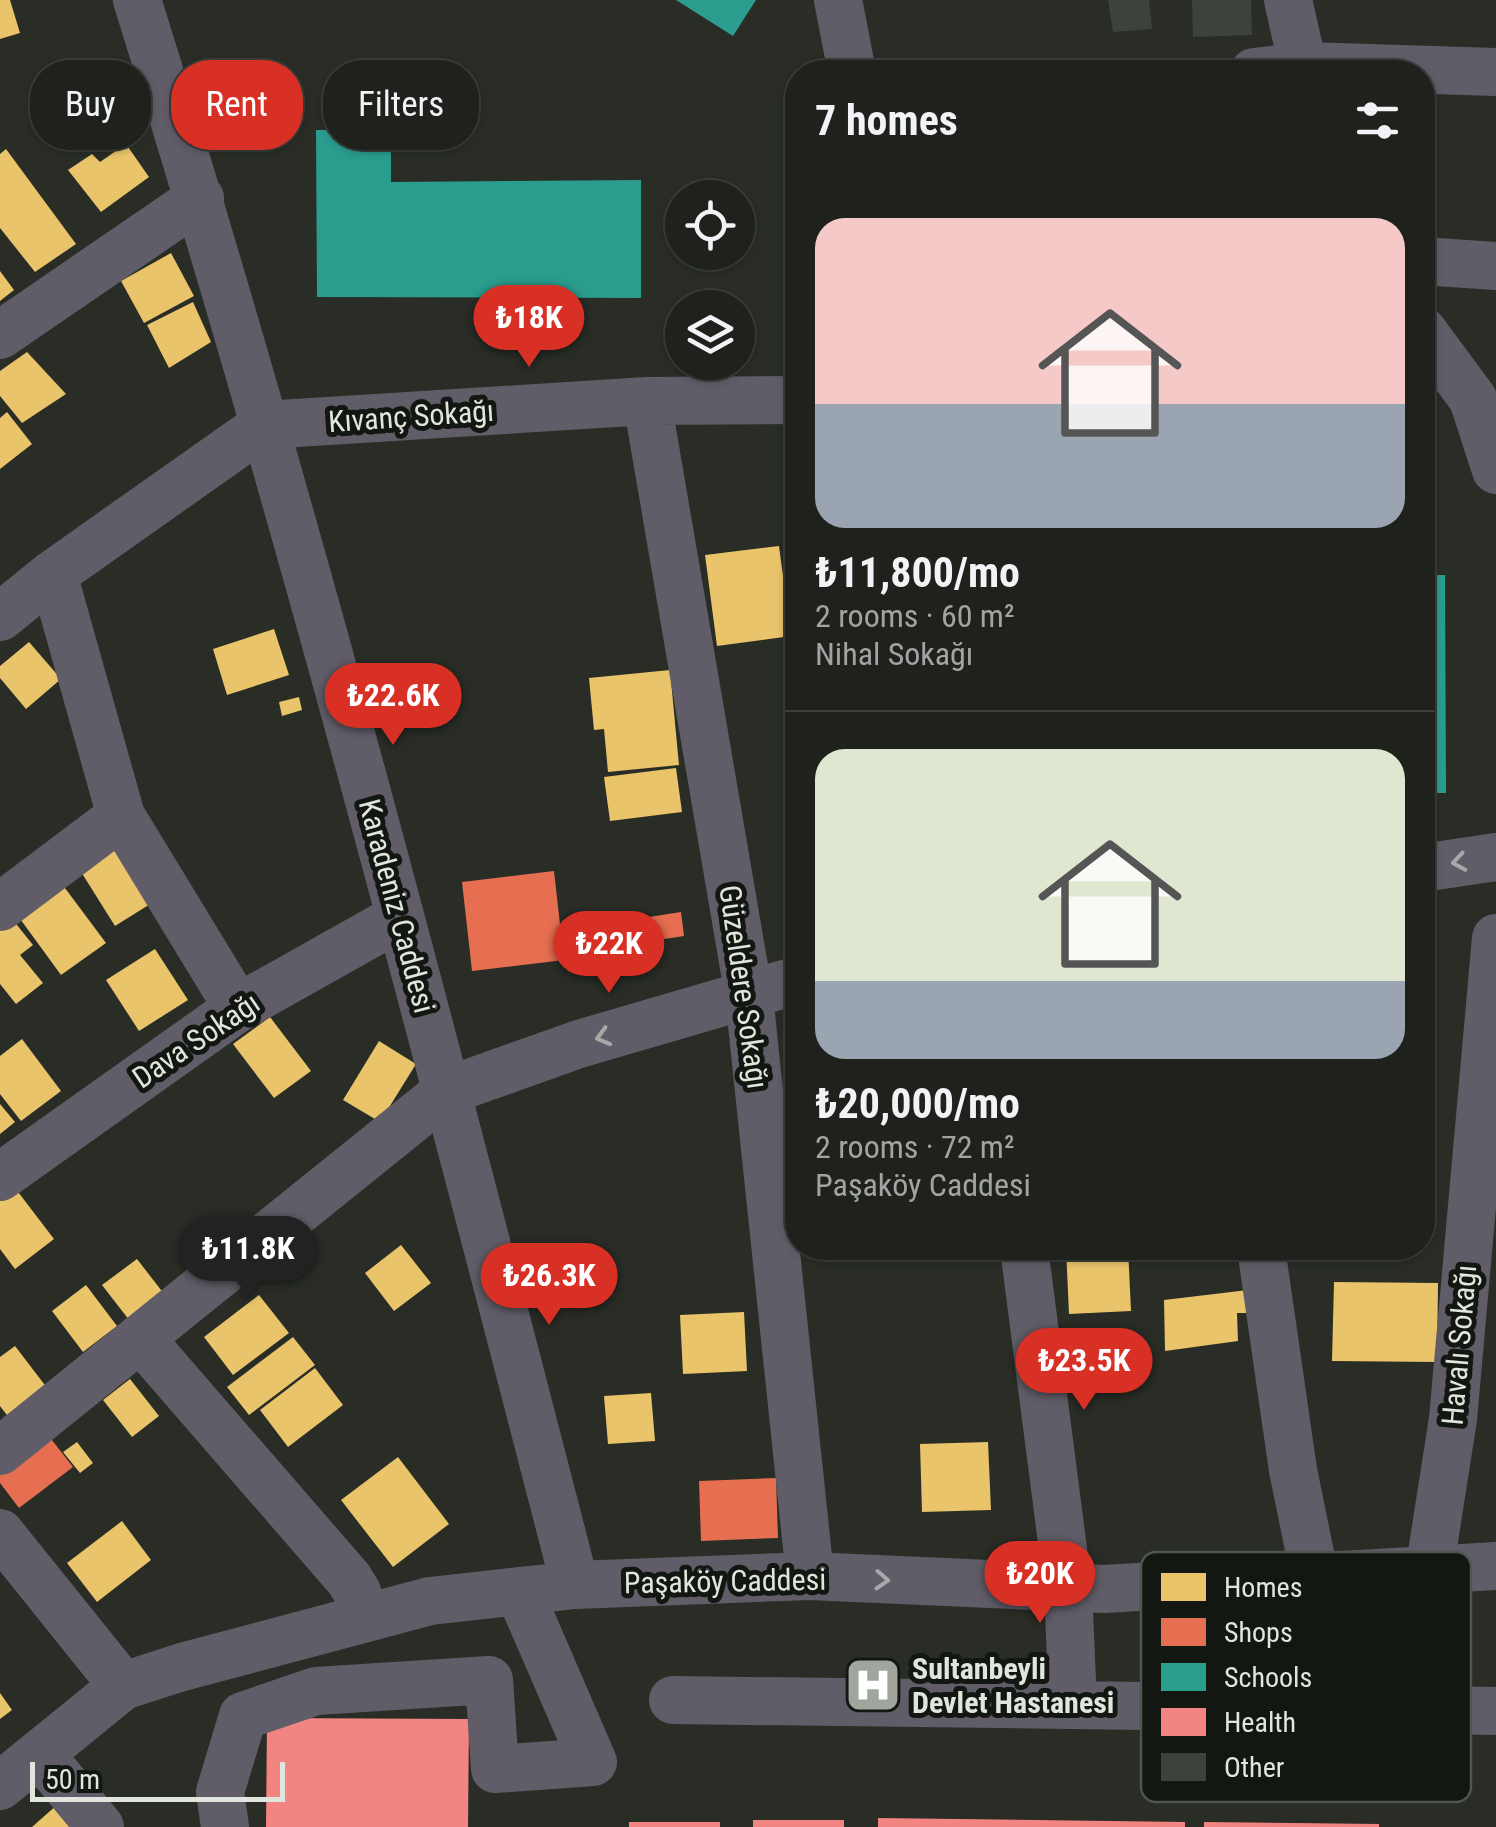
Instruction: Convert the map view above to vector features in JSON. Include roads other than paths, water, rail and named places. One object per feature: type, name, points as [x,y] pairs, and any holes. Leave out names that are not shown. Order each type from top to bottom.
[{"type":"street","name":"Karadeniz Caddesi","points":[[138,0],[200,198],[400,917],[575,1585]]},
{"type":"street","points":[[838,0],[850,60]]},
{"type":"street","points":[[1288,0],[1303,60]]},
{"type":"street","points":[[1435,69],[1496,72]]},
{"type":"street","points":[[0,335],[200,198]]},
{"type":"street","points":[[1435,262],[1496,266]]},
{"type":"street","points":[[1435,348],[1473,399],[1496,470]]},
{"type":"street","name":"Kıvanç Sokağı","points":[[264,425],[646,401],[785,400]]},
{"type":"street","name":"Güzeldere Sokağı","points":[[646,401],[749,996],[810,1576]]},
{"type":"street","points":[[0,617],[53,574],[264,425]]},
{"type":"street","points":[[53,574],[121,816],[238,1008]]},
{"type":"street","points":[[0,906],[121,816]]},
{"type":"street","points":[[1435,866],[1496,857]]},
{"type":"street","name":"Dava Sokağı","points":[[0,1177],[238,1008],[400,917]]},
{"type":"street","name":"Havalı Sokağı","points":[[1432,1552],[1454,1420],[1496,938]]},
{"type":"street","points":[[0,1450],[447,1091],[579,1044],[785,984]]},
{"type":"street","points":[[1026,1260],[1068,1588],[1072,1705]]},
{"type":"street","points":[[1263,1260],[1293,1470],[1310,1552]]},
{"type":"street","points":[[140,1338],[349,1579],[365,1618]]},
{"type":"street","points":[[0,1533],[123,1686]]},
{"type":"street","name":"Paşaköy Caddesi","points":[[1471,1568],[1496,1566]]},
{"type":"street","name":"Paşaköy Caddesi","points":[[0,1786],[123,1686],[430,1601],[575,1585],[810,1576],[1068,1588],[1141,1585]]},
{"type":"street","points":[[224,1827],[220,1792],[242,1716],[316,1691],[488,1680],[494,1768],[593,1762],[520,1591]]},
{"type":"street","points":[[673,1700],[1141,1706]]},
{"type":"street","points":[[1471,1711],[1496,1711]]},
{"type":"street","points":[[40,1754],[100,1827]]},
{"type":"place","name":"Sultanbeyli Devlet Hastanesi","points":[[873,1685]]}]
